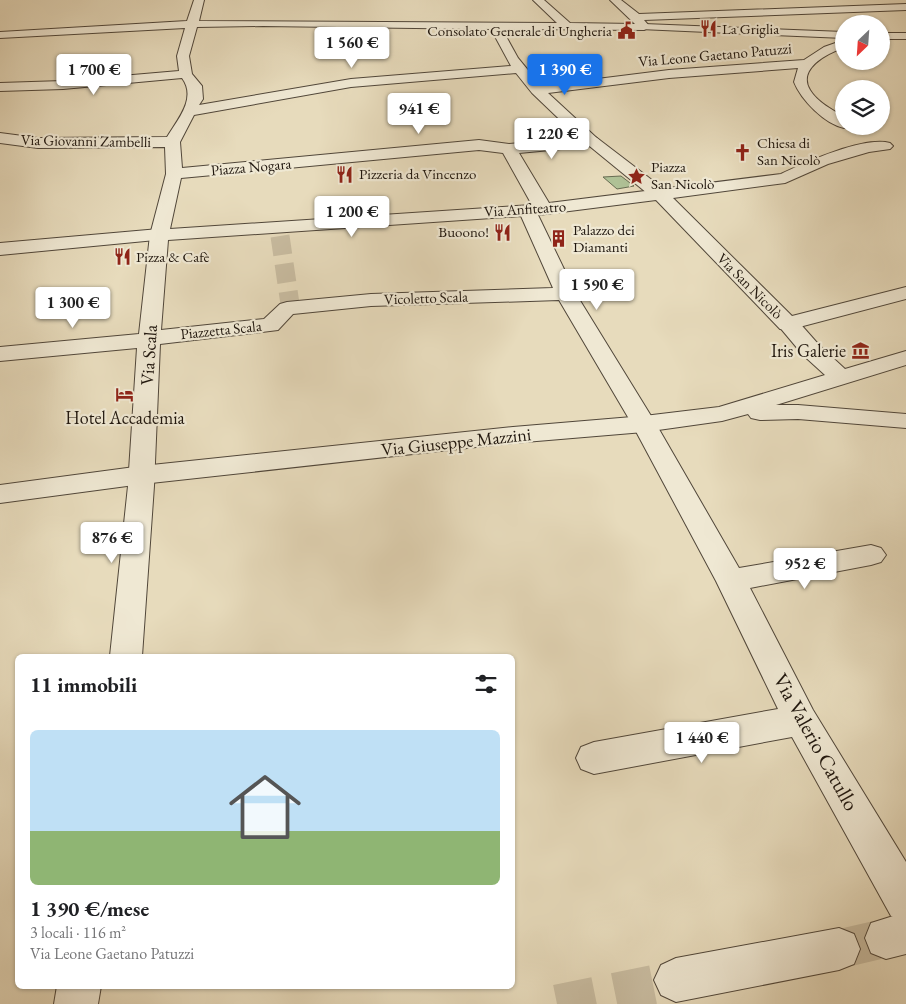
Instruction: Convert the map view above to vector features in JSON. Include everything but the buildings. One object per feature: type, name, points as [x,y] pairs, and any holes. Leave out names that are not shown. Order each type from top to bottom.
[{"type":"street","points":[[172,142],[196,99],[195,86],[186,74],[183,56],[199,0]]},
{"type":"street","points":[[538,0],[566,25]]},
{"type":"street","points":[[615,0],[636,17],[644,27]]},
{"type":"street","points":[[636,17],[906,7]]},
{"type":"street","points":[[0,35],[191,24],[495,24],[644,27],[835,36]]},
{"type":"street","points":[[495,24],[502,45],[537,90],[592,141],[659,194]]},
{"type":"street","points":[[890,36],[906,36]]},
{"type":"street","points":[[835,46],[828,48],[806,64],[801,81],[804,91],[835,118]]},
{"type":"street","name":"Via Leone Gaetano Patuzzi","points":[[537,90],[669,74],[806,64]]},
{"type":"street","points":[[190,112],[351,84],[519,69]]},
{"type":"street","points":[[0,86],[63,85],[186,74]]},
{"type":"street","name":"Via Anfiteatro","points":[[0,249],[158,235],[280,231],[535,210],[785,178],[822,161],[891,148],[863,135]]},
{"type":"street","name":"Via Giovanni Zambelli","points":[[0,138],[38,143],[172,142]]},
{"type":"street","points":[[535,210],[509,149],[592,141]]},
{"type":"street","name":"Via Scala","points":[[126,654],[142,475],[149,340],[158,235],[174,174],[172,142]]},
{"type":"street","name":"Piazza Nogara","points":[[174,174],[479,145],[509,149]]},
{"type":"street","name":"Via San Nicolò","points":[[659,194],[788,324],[810,350],[841,378]]},
{"type":"street","name":"Via Valerio Catullo","points":[[535,210],[566,294],[644,424],[730,581],[901,912]]},
{"type":"street","points":[[788,324],[906,293]]},
{"type":"street","name":"Vicoletto Scala","points":[[289,307],[371,300],[566,294]]},
{"type":"street","name":"Piazzetta Scala","points":[[0,354],[149,340],[163,336],[270,325],[289,307]]},
{"type":"street","name":"Via Giuseppe Mazzini","points":[[0,494],[142,475],[513,435],[644,424],[722,414],[906,358]]},
{"type":"street","points":[[722,414],[798,412],[906,421]]},
{"type":"street","points":[[730,581],[871,556]]},
{"type":"street","points":[[594,758],[801,720]]},
{"type":"street","points":[[676,980],[839,949]]},
{"type":"street","points":[[76,1004],[78,989]]},
{"type":"green space","points":[[621,176],[634,186],[617,189],[603,177]]},
{"type":"tunnel","points":[[280,236],[290,304]]},
{"type":"tunnel","points":[[839,949],[886,938]]},
{"type":"tunnel","points":[[557,1004],[676,980]]},
{"type":"place","name":"La Griglia","points":[[708,29]]},
{"type":"place","name":"Consolato Generale di Ungheria","points":[[626,31]]},
{"type":"place","name":"Chiesa di San Nicolò","points":[[743,152]]},
{"type":"place","name":"Pizzeria da Vincenzo","points":[[345,174]]},
{"type":"place","name":"Piazza San Nicolò","points":[[637,176]]},
{"type":"place","name":"Buoono!","points":[[503,232]]},
{"type":"place","name":"Palazzo dei Diamanti","points":[[559,239]]},
{"type":"place","name":"Pizza & Cafè","points":[[122,257]]},
{"type":"place","name":"Iris Galerie","points":[[860,351]]},
{"type":"place","name":"Hotel Accademia","points":[[125,395]]}]
